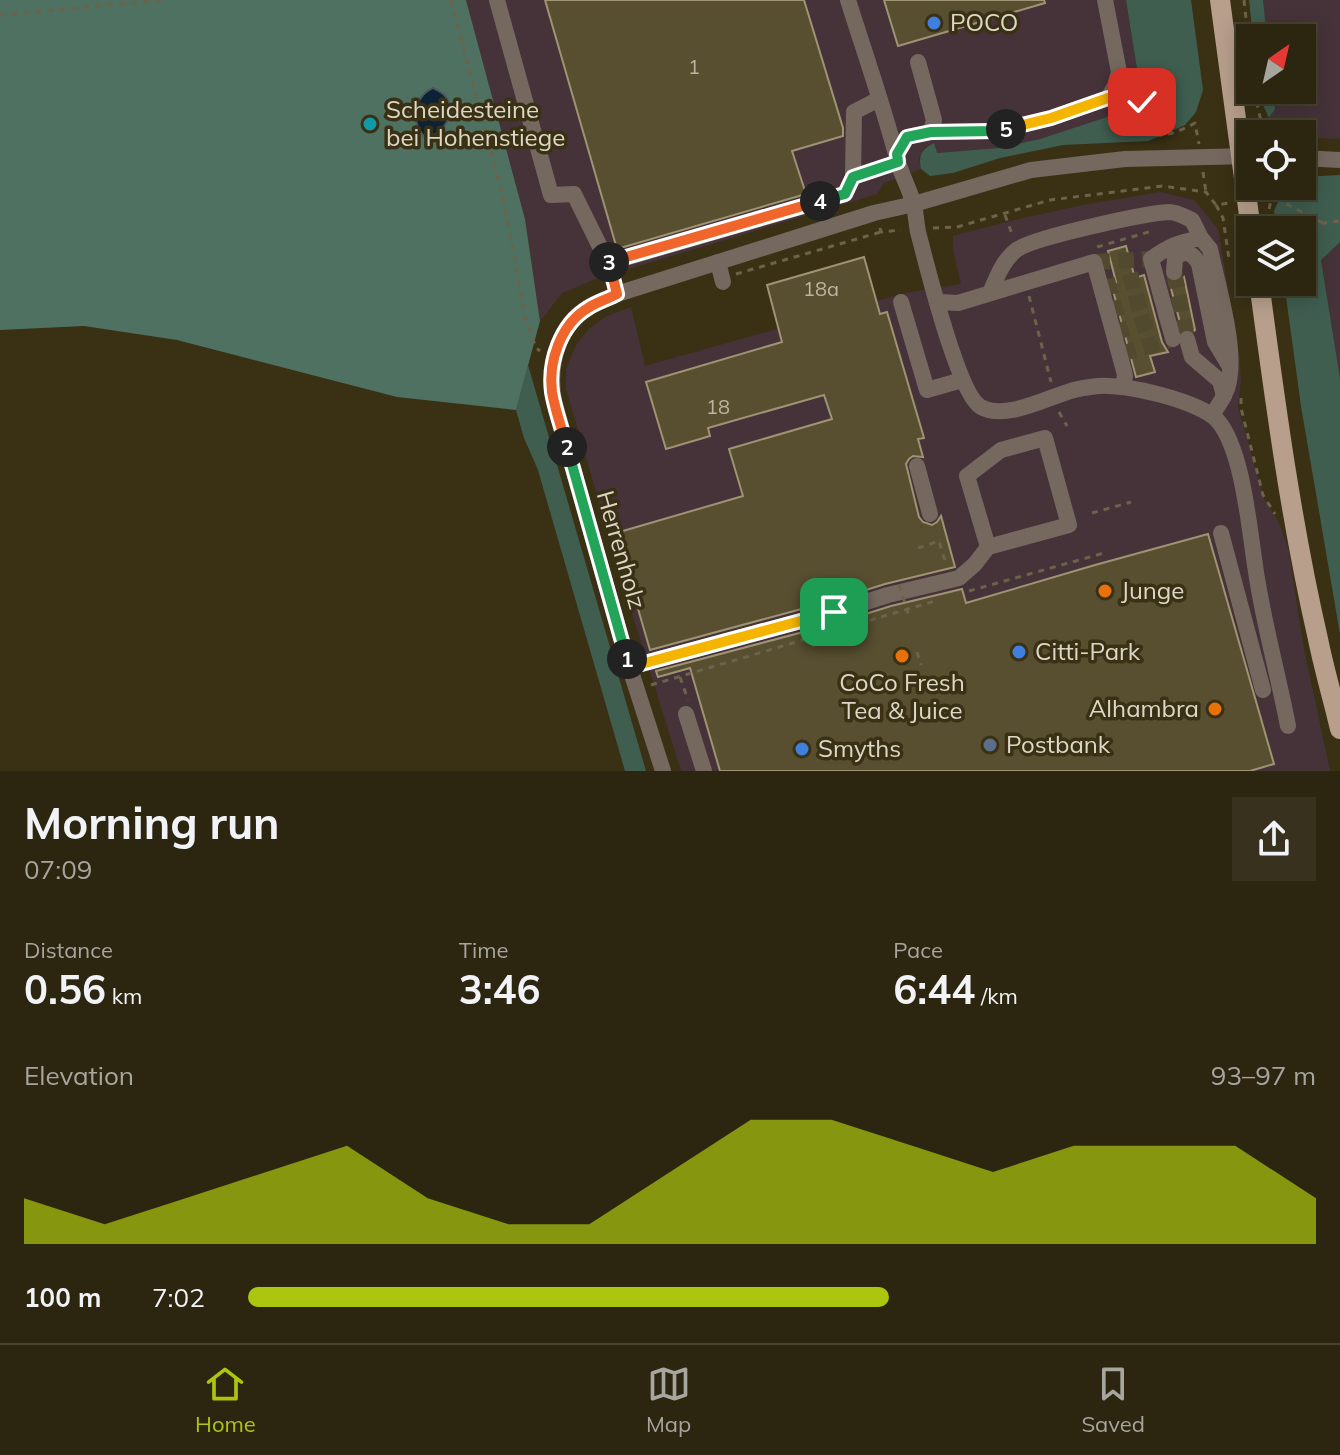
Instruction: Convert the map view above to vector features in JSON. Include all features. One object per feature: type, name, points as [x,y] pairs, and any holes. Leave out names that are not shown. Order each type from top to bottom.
[{"type":"main road","points":[[1220,0],[1240,120]]},
{"type":"main road","points":[[1247,200],[1249,216]]},
{"type":"main road","points":[[1261,296],[1299,542],[1317,639],[1340,729]]},
{"type":"street","points":[[497,0],[551,195],[574,194],[608,263],[617,294]]},
{"type":"street","points":[[848,0],[914,204],[917,229],[962,380],[971,398],[980,407],[999,412],[1097,386],[1123,387],[1197,406],[1220,423],[1234,452],[1245,501],[1257,582],[1288,726]]},
{"type":"street","points":[[853,177],[898,158],[907,137],[931,132],[995,131],[1051,118],[1108,98],[1119,72],[1105,0]]},
{"type":"street","points":[[918,62],[934,120],[931,132]]},
{"type":"street","points":[[608,263],[845,194],[853,177],[854,112],[879,99]]},
{"type":"street","name":"Herrenholz","points":[[663,771],[630,667],[551,388],[553,361],[559,341],[569,325],[586,309],[617,294],[721,274],[874,213],[1031,170],[1125,159],[1236,156]]},
{"type":"street","points":[[1316,159],[1340,160]]},
{"type":"street","points":[[990,293],[1001,266],[1016,249],[1038,240],[1129,218],[1173,212],[1192,220],[1210,249],[1231,349],[1229,383],[1212,415]]},
{"type":"street","points":[[1201,238],[1168,246],[1151,259],[1180,339],[1192,357],[1220,381],[1224,396]]},
{"type":"street","points":[[1174,272],[1175,258],[1180,254],[1195,256],[1215,342],[1230,368]]},
{"type":"street","points":[[938,302],[958,303],[1025,283],[1091,256],[1124,371],[1123,387]]},
{"type":"street","points":[[901,302],[927,390],[962,380]]},
{"type":"street","points":[[630,667],[959,578],[988,547],[1069,525],[1045,438],[1001,450],[967,476],[988,547]]},
{"type":"street","points":[[917,466],[930,514]]},
{"type":"street","points":[[1221,533],[1263,690]]},
{"type":"street","points":[[1237,589],[1257,582]]},
{"type":"street","points":[[686,714],[704,771]]},
{"type":"path","points":[[0,15],[164,0]]},
{"type":"path","points":[[451,0],[504,201],[525,317],[536,348]]},
{"type":"path","points":[[1244,0],[1247,24]]},
{"type":"path","points":[[1108,98],[1140,99],[1142,125],[1151,135],[1175,133],[1195,123],[1206,192],[1216,205],[1247,200]]},
{"type":"path","points":[[721,274],[881,232],[957,227],[1050,200],[1162,186],[1206,192]]},
{"type":"path","points":[[1279,200],[1323,223]]},
{"type":"path","points":[[874,213],[881,232]]},
{"type":"path","points":[[1316,228],[1323,223],[1340,221]]},
{"type":"path","points":[[1091,256],[1160,229]]},
{"type":"path","points":[[1025,283],[1059,413],[1067,426]]},
{"type":"path","points":[[1092,513],[1131,502]]},
{"type":"path","points":[[918,548],[939,541],[951,580]]},
{"type":"path","points":[[971,591],[1104,553]]},
{"type":"path","points":[[899,585],[910,619]]},
{"type":"path","points":[[637,689],[939,600]]},
{"type":"path","points":[[803,610],[814,647]]},
{"type":"path","points":[[917,652],[921,665]]},
{"type":"path","points":[[680,677],[691,708],[686,714]]},
{"type":"shaded area","points":[[466,0],[1126,0],[1141,94],[1107,117],[1040,139],[999,148],[936,153],[933,143],[924,148],[919,159],[921,169],[884,183],[877,194],[596,279],[562,293],[540,321],[525,219]]},
{"type":"shaded area","points":[[1263,0],[1340,0],[1340,139],[1316,138],[1316,120],[1270,120],[1274,104],[1316,104],[1316,24],[1266,24]]},
{"type":"shaded area","points":[[1161,192],[1194,200],[1218,229],[1239,355],[1241,379],[1238,407],[1264,499],[1278,521],[1288,547],[1303,644],[1330,771],[681,771],[566,389],[566,369],[576,345],[589,329],[605,317],[631,307],[645,366],[905,293],[961,284],[953,236],[1078,206]]},
{"type":"shaded area","points":[[1340,242],[1340,378],[1321,259]]},
{"type":"green space","points":[[0,0],[466,0],[525,219],[540,321],[516,410],[397,397],[177,340],[84,326],[0,330]]},
{"type":"green space","points":[[1126,0],[1191,0],[1203,90],[1196,112],[1185,125],[1148,141],[1063,145],[930,176],[921,169],[922,153],[934,143],[937,153],[999,148],[1040,139],[1107,117],[1141,94]]},
{"type":"green space","points":[[1249,0],[1263,0],[1266,24],[1252,24]]},
{"type":"green space","points":[[1263,104],[1274,104],[1269,118]]},
{"type":"green space","points":[[1340,175],[1340,242],[1321,260],[1340,378],[1340,634],[1301,406],[1286,296],[1316,296],[1316,216],[1275,216],[1274,211],[1279,200],[1316,200],[1316,176]]},
{"type":"green space","points":[[528,365],[646,771],[625,771],[538,470],[524,438],[516,410]]},
{"type":"water","points":[[433,88],[449,102],[449,116],[438,133],[425,137],[417,125],[416,110],[422,97]]},
{"type":"building","points":[[545,0],[804,0],[843,136],[792,151],[806,194],[617,249]]},
{"type":"building","name":"POCO","points":[[884,0],[1044,0],[1045,3],[898,46]]},
{"type":"building","points":[[1126,246],[1135,278],[1144,275],[1162,342],[1168,352],[1150,356],[1155,372],[1136,377],[1111,283],[1116,282],[1108,251]]},
{"type":"building","points":[[864,257],[880,314],[887,312],[924,438],[918,439],[923,457],[913,456],[906,464],[919,517],[932,525],[941,516],[955,567],[650,650],[616,533],[743,496],[729,449],[832,419],[824,395],[708,428],[710,436],[666,449],[646,382],[782,342],[767,285]]},
{"type":"building","points":[[1184,277],[1194,331],[1189,328],[1182,330],[1169,281],[1178,282]]},
{"type":"building","name":"Citti-Park","points":[[1208,534],[1274,764],[1250,771],[720,771],[690,668],[658,677],[656,671],[962,589],[966,603]]},
{"type":"tunnel","points":[[1094,262],[1151,259]]},
{"type":"tunnel","points":[[1174,272],[1187,339]]},
{"type":"tunnel","points":[[1101,289],[1156,275]]},
{"type":"tunnel","points":[[1107,311],[1161,296]]},
{"type":"tunnel","points":[[1113,333],[1167,316]]},
{"type":"tunnel","points":[[1120,354],[1173,339]]},
{"type":"place","name":"POCO","points":[[934,23]]},
{"type":"place","name":"Scheidesteine bei Hohenstiege","points":[[370,124]]},
{"type":"place","name":"Junge","points":[[1105,591]]},
{"type":"place","name":"Citti-Park","points":[[1019,652]]},
{"type":"place","name":"CoCo Fresh Tea & Juice","points":[[902,656]]},
{"type":"place","name":"Alhambra","points":[[1215,709]]},
{"type":"place","name":"Postbank","points":[[990,745]]},
{"type":"place","name":"Smyths","points":[[802,749]]},
{"type":"route","points":[[834,612],[630,667],[551,388],[553,361],[559,341],[569,325],[586,309],[617,294],[608,263],[845,194],[853,177],[898,162],[897,154],[907,137],[931,132],[995,131],[1051,118],[1108,98],[1136,97],[1142,102]]}]
